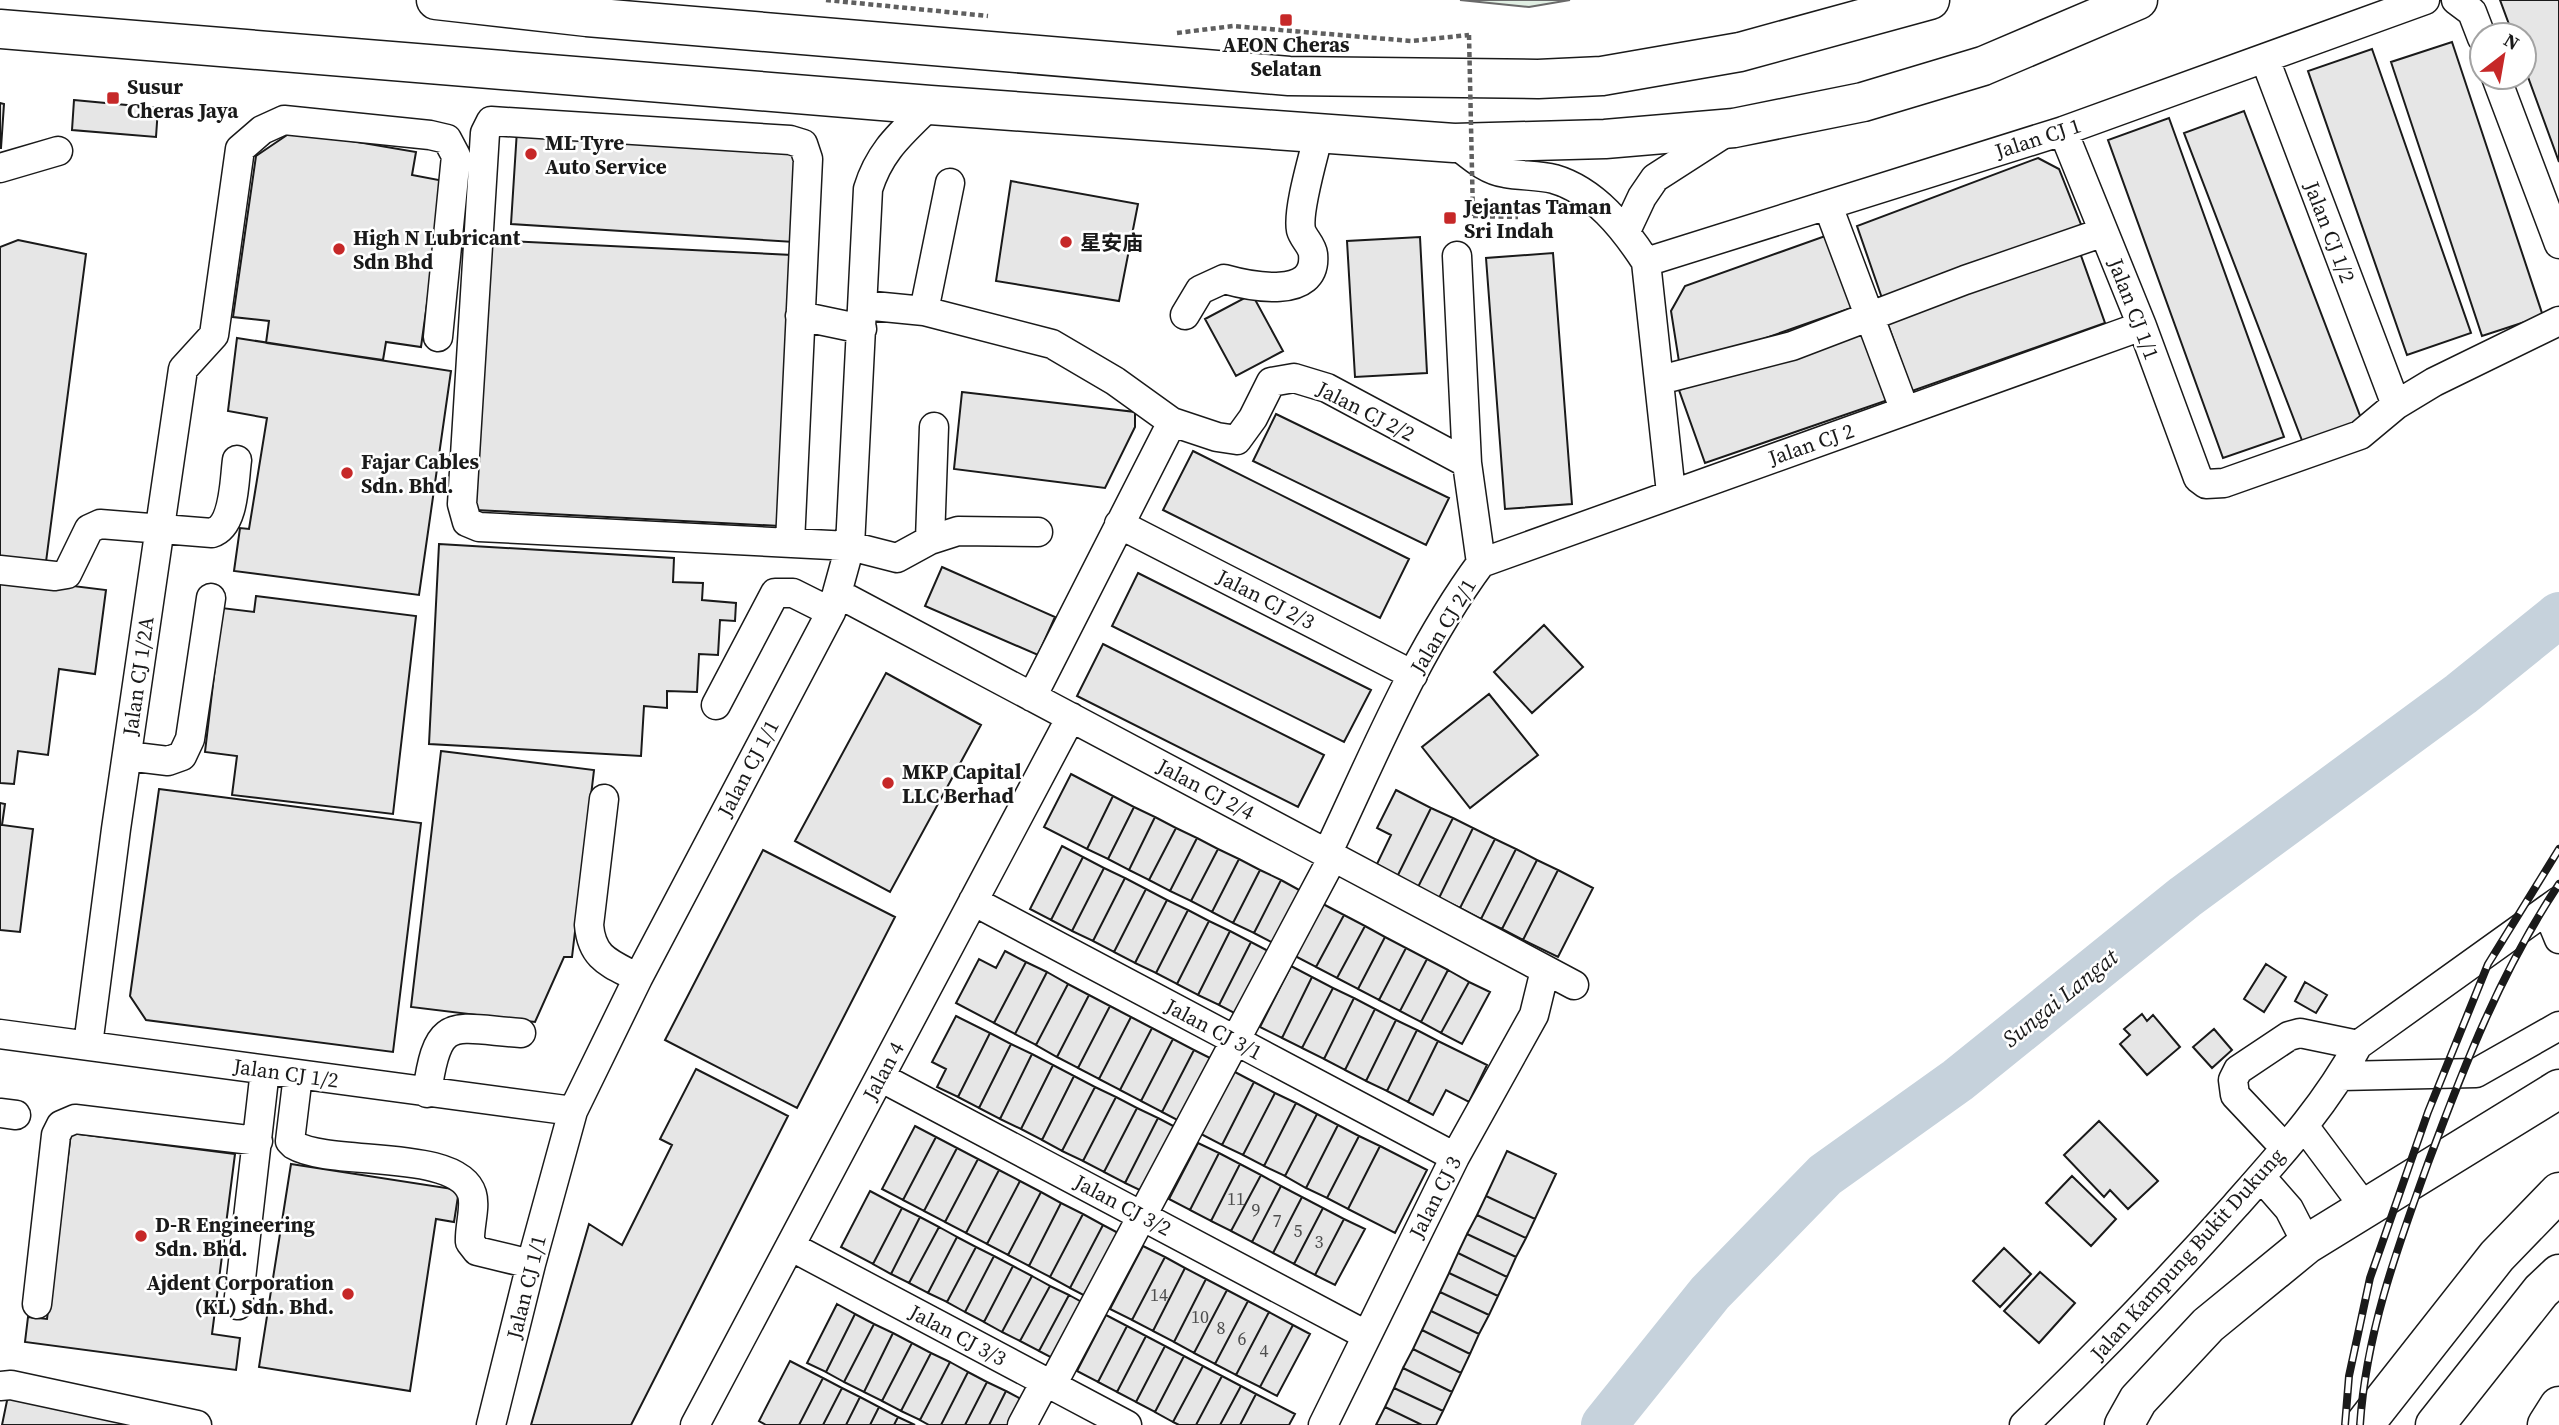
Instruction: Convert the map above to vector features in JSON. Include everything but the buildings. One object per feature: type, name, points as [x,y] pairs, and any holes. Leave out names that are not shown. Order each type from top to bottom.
[{"type":"highway","points":[[436,0],[587,17],[1289,76],[1462,79],[1602,76],[1740,52],[1885,9],[1930,0]]},
{"type":"highway","points":[[0,29],[930,105],[1454,143],[1605,139],[1734,128],[1863,102],[1983,66],[2138,0]]},
{"type":"highway","points":[[2124,1425],[2138,1399],[2208,1325],[2308,1244],[2559,1089]]},
{"type":"highway","points":[[2365,1425],[2497,1256],[2559,1192]]},
{"type":"highway","points":[[2435,1425],[2541,1291],[2559,1274]]},
{"type":"highway","points":[[2547,1425],[2559,1406]]},
{"type":"street","name":"Jalan CJ 1","points":[[1646,262],[2063,131],[2425,0]]},
{"type":"street","points":[[2456,0],[2472,12],[2475,21]]},
{"type":"street","name":"Jalan CJ 1/2","points":[[2265,60],[2396,405]]},
{"type":"street","points":[[2502,91],[2559,244]]},
{"type":"street","name":"Jalan CJ 1/1","points":[[491,1425],[573,1111],[638,978],[834,603],[850,546],[868,189],[876,164],[892,142],[930,105]]},
{"type":"street","name":"Jalan CJ 1/2A","points":[[88,1045],[158,529],[183,369],[214,335],[240,149],[262,130],[284,120],[348,125],[447,139],[456,156],[438,337]]},
{"type":"street","points":[[790,543],[808,159],[803,144],[790,140],[491,121],[485,133],[462,503],[467,522],[479,527],[790,543],[850,546],[897,558],[930,540],[958,531],[1038,532]]},
{"type":"street","points":[[1626,231],[1642,197],[1655,178],[1734,128]]},
{"type":"street","name":"Jalan CJ 1/1","points":[[2063,131],[2142,326],[2199,478],[2206,484],[2224,483],[2325,450],[2360,435],[2396,405]]},
{"type":"street","points":[[1185,315],[1200,290],[1224,279],[1253,287],[1288,287],[1300,283],[1311,267],[1313,253],[1301,229],[1305,192],[1319,133]]},
{"type":"street","points":[[1454,143],[1482,165],[1502,173],[1553,179],[1577,189],[1626,231],[1646,262],[1671,493]]},
{"type":"street","points":[[0,168],[58,150]]},
{"type":"street","points":[[923,311],[950,183]]},
{"type":"street","points":[[1828,206],[1905,411]]},
{"type":"street","points":[[1660,380],[1792,346],[2104,232]]},
{"type":"street","name":"Jalan CJ 2/1","points":[[1022,1425],[1049,1383],[1236,1041],[1330,855],[1413,675],[1455,598],[1481,563],[1467,463],[1457,256]]},
{"type":"street","points":[[800,316],[862,317],[923,311],[1052,344],[1115,381],[1172,422],[1032,697]]},
{"type":"street","points":[[2396,405],[2434,382],[2559,321]]},
{"type":"street","name":"Jalan CJ 2","points":[[1481,563],[2142,326]]},
{"type":"street","name":"Jalan CJ 2/2","points":[[1172,422],[1237,440],[1253,418],[1271,382],[1294,378],[1326,388],[1467,463]]},
{"type":"street","points":[[930,540],[934,427]]},
{"type":"street","points":[[0,570],[55,576],[67,574],[89,528],[100,524],[212,533],[220,531],[227,522],[237,460]]},
{"type":"street","name":"Jalan CJ 2/3","points":[[1119,524],[1413,675]]},
{"type":"street","name":"Jalan CJ 2/4","points":[[716,705],[775,593],[793,593],[834,603],[1071,717],[1574,985]]},
{"type":"street","points":[[127,756],[168,761],[182,755],[190,739],[211,598]]},
{"type":"street","name":"Jalan 4","points":[[706,1421],[790,1246],[1071,717]]},
{"type":"street","points":[[604,799],[589,925],[590,940],[600,957],[638,978]]},
{"type":"street","name":"Jalan CJ 3/1","points":[[973,901],[1455,1157]]},
{"type":"street","points":[[2285,1148],[2235,1095],[2233,1080],[2238,1070],[2289,1037],[2300,1033],[2358,1045],[2553,905],[2559,939]]},
{"type":"street","name":"Jalan CJ 3","points":[[1323,1425],[1455,1157],[1534,1016],[1545,970]]},
{"type":"street","points":[[2342,1076],[2476,1073],[2559,1026]]},
{"type":"street","points":[[427,1093],[432,1052],[444,1035],[457,1028],[521,1032]]},
{"type":"street","name":"Jalan CJ 1/2","points":[[0,1034],[573,1111]]},
{"type":"street","name":"Jalan Kampung Bukit Dukung","points":[[2024,1425],[2172,1277],[2261,1177],[2342,1076],[2358,1045]]},
{"type":"street","points":[[239,1305],[265,1070]]},
{"type":"street","points":[[298,1075],[290,1140],[294,1145],[444,1170],[467,1184],[473,1196],[470,1242],[477,1251],[531,1264]]},
{"type":"street","name":"Jalan CJ 3/2","points":[[880,1077],[1366,1335]]},
{"type":"street","points":[[37,1304],[56,1135],[61,1125],[75,1119],[258,1141]]},
{"type":"street","points":[[2304,1126],[2366,1209]]},
{"type":"street","points":[[2261,1177],[2289,1209],[2308,1244]]},
{"type":"street","name":"Jalan CJ 3/3","points":[[790,1246],[1127,1425]]},
{"type":"street","points":[[0,1386],[11,1385],[197,1425]]},
{"type":"path","points":[[826,0],[886,3],[993,17]]},
{"type":"path","points":[[1169,34],[1233,26],[1411,41],[1469,35],[1473,216],[1518,217]]},
{"type":"green space","points":[[1460,0],[1570,0],[1529,7]]},
{"type":"waterway","name":"Sungai Langat","points":[[1604,1425],[1710,1293],[1825,1175],[1958,1080],[2185,897],[2461,694],[2559,615]]},
{"type":"railway","points":[[2345,1425],[2349,1376],[2370,1278],[2428,1112],[2488,964],[2559,849]]},
{"type":"railway","points":[[2360,1425],[2363,1391],[2376,1324],[2394,1259],[2428,1163],[2485,1020],[2519,951],[2559,884]]},
{"type":"place","name":"AEON Cheras Selatan","points":[[1286,20]]},
{"type":"place","name":"Susur Cheras Jaya","points":[[113,98]]},
{"type":"place","name":"ML Tyre Auto Service","points":[[531,154]]},
{"type":"place","name":"Jejantas Taman Sri Indah","points":[[1450,218]]},
{"type":"place","name":"星安庙","points":[[1066,242]]},
{"type":"place","name":"High N Lubricant Sdn Bhd","points":[[339,249]]},
{"type":"place","name":"Fajar Cables Sdn. Bhd.","points":[[347,473]]},
{"type":"place","name":"MKP Capital LLC Berhad","points":[[888,783]]},
{"type":"place","name":"D-R Engineering Sdn. Bhd.","points":[[141,1236]]},
{"type":"place","name":"Ajdent Corporation (KL) Sdn. Bhd.","points":[[348,1294]]}]
